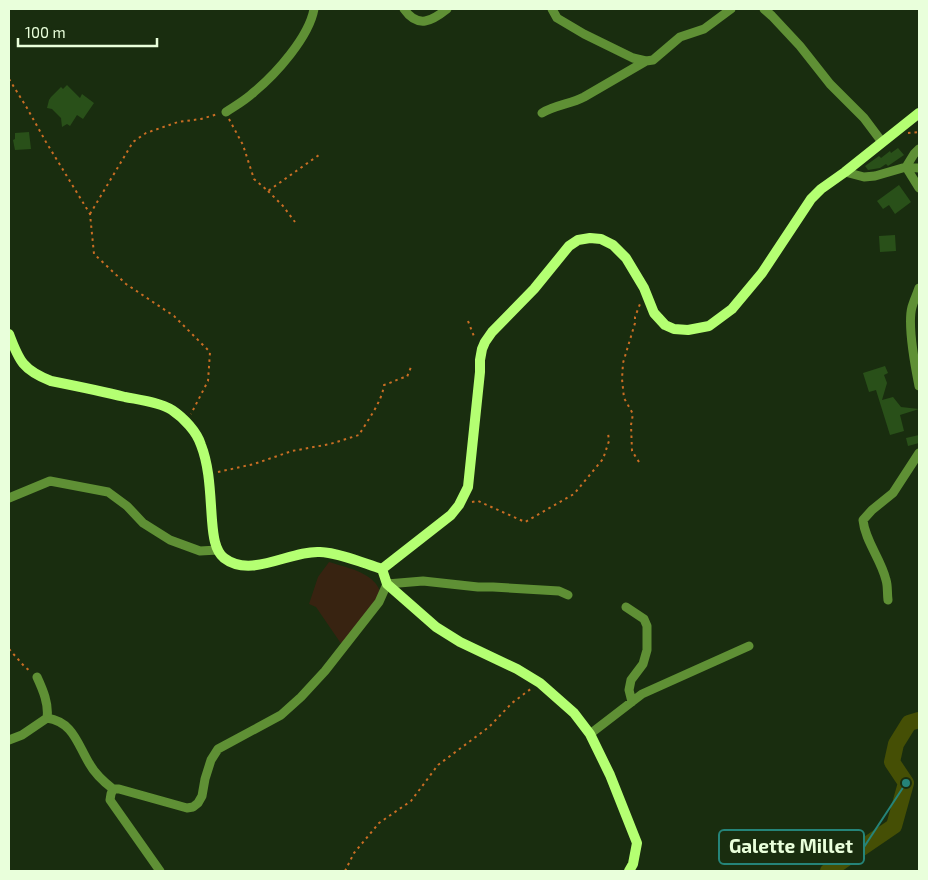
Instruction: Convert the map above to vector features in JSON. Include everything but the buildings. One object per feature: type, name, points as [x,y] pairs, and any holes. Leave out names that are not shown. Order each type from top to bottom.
[{"type":"street","points":[[226,112],[254,93],[290,55],[307,30],[314,9]]},
{"type":"street","points":[[404,9],[418,21],[427,21],[435,18],[447,9]]},
{"type":"street","points":[[552,9],[557,18],[584,34],[633,58],[646,62]]},
{"type":"street","points":[[542,113],[554,107],[575,102],[646,62],[653,60],[680,37],[704,29],[731,9]]},
{"type":"street","points":[[764,9],[800,46],[830,84],[864,118],[882,142]]},
{"type":"street","points":[[382,569],[451,515],[460,505],[468,487],[482,349],[492,332],[534,289],[569,246],[578,240],[590,238],[601,239],[613,245],[626,258],[644,288],[654,313],[665,325],[674,329],[688,330],[709,326],[732,309],[762,273],[811,200],[821,189],[919,113]]},
{"type":"street","points":[[906,167],[919,149]]},
{"type":"street","points":[[845,172],[864,177],[876,176],[906,167],[919,168]]},
{"type":"street","points":[[906,167],[919,188]]},
{"type":"street","points":[[919,288],[910,318],[919,386]]},
{"type":"street","points":[[9,334],[22,364],[39,376],[51,381],[152,402],[172,410],[186,423],[201,444],[208,474],[213,531],[218,550],[224,558],[235,564],[256,565],[318,551],[331,553],[382,569]]},
{"type":"street","points":[[888,600],[887,581],[868,540],[863,520],[872,510],[893,494],[919,453]]},
{"type":"street","points":[[9,498],[50,481],[108,492],[127,506],[143,523],[170,540],[200,551],[218,550]]},
{"type":"street","points":[[382,569],[387,584],[436,626],[460,642],[517,669],[540,683],[574,713],[590,734],[610,775],[637,843],[633,864],[629,871]]},
{"type":"street","points":[[387,584],[423,581],[478,587],[559,591],[568,595]]},
{"type":"street","points":[[9,740],[22,735],[47,718],[54,719],[68,728],[76,737],[94,770],[113,789],[119,788],[187,808],[193,807],[202,796],[211,760],[218,749],[281,715],[301,697],[326,670],[378,602],[387,584]]},
{"type":"street","points":[[626,607],[644,619],[647,626],[647,650],[642,664],[631,680],[629,690],[632,702]]},
{"type":"street","points":[[590,734],[642,694],[749,646]]},
{"type":"street","points":[[37,677],[44,693],[48,711],[47,718]]},
{"type":"street","points":[[113,789],[110,800],[160,871]]},
{"type":"path","points":[[9,79],[90,214],[94,254],[126,284],[174,316],[210,352],[208,381],[186,423]]},
{"type":"path","points":[[90,214],[132,142],[146,133],[178,122],[201,119],[226,112],[243,145],[254,179],[268,191],[295,222]]},
{"type":"path","points":[[268,191],[319,155]]},
{"type":"path","points":[[639,462],[632,451],[631,425],[633,414],[624,398],[622,379],[623,363],[644,288]]},
{"type":"path","points":[[468,321],[473,337],[482,349]]},
{"type":"path","points":[[208,474],[254,464],[292,451],[330,444],[358,435],[377,405],[384,385],[407,378],[411,367]]},
{"type":"path","points":[[462,499],[473,502],[478,501],[526,522],[574,494],[603,459],[609,441],[608,433]]},
{"type":"path","points":[[9,649],[37,677]]},
{"type":"path","points":[[345,871],[354,853],[379,822],[411,801],[438,765],[489,727],[512,703],[540,683]]},
{"type":"shaded area","points":[[329,562],[353,569],[368,576],[374,581],[381,595],[342,645],[316,607],[309,604],[318,577]]},
{"type":"waterway","points":[[828,871],[894,826],[906,783],[892,762],[896,744],[909,723],[919,720]]},
{"type":"place","name":"Galette Millet","points":[[906,783]]}]
